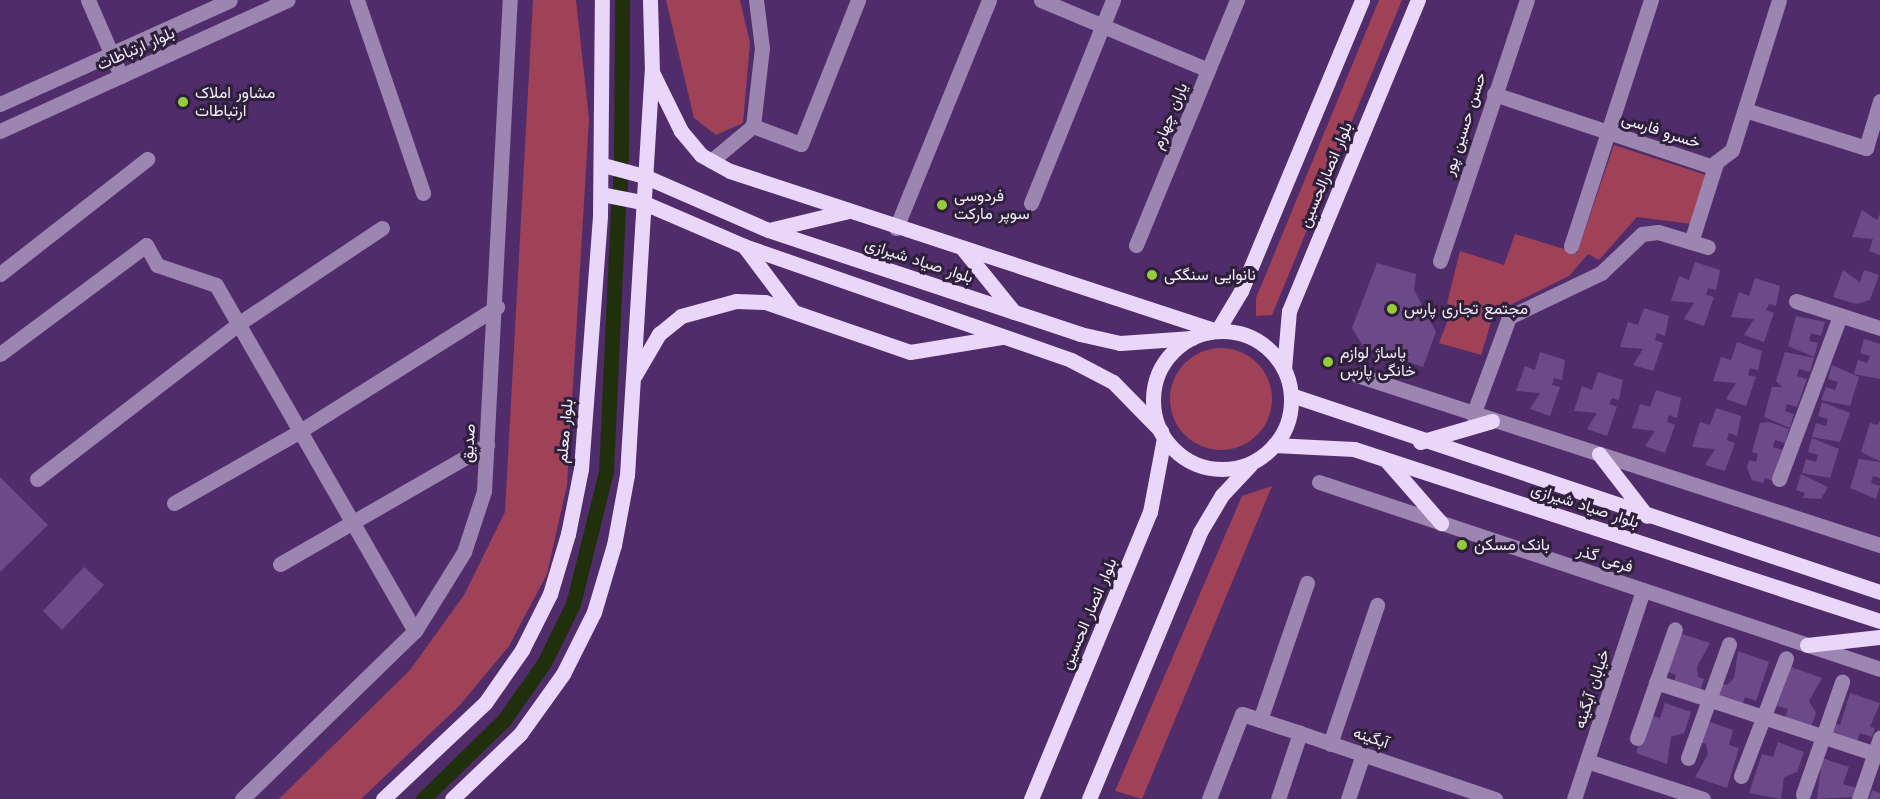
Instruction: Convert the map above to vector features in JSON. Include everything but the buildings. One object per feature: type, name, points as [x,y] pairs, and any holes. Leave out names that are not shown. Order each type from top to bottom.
[{"type":"main road","name":"بلوار معلم","points":[[383,799],[485,703],[522,650],[550,594],[580,469],[603,165],[602,0]]},
{"type":"main road","points":[[452,799],[520,734],[563,674],[594,612],[627,475],[642,202],[652,72],[650,0]]},
{"type":"main road","name":"بلوار انصارالحسین","points":[[1218,331],[1241,291],[1362,0]]},
{"type":"main road","name":"بلوار انصارالحسین","points":[[1284,369],[1289,311],[1419,0]]},
{"type":"main road","points":[[652,72],[681,131],[711,161],[896,228],[1218,331],[1256,340],[1284,369],[1291,395],[1284,430],[1274,445],[1253,462],[1222,495],[1200,532],[1089,799]]},
{"type":"main road","name":"بلوار صیاد شیرازی","points":[[603,165],[644,176],[768,230],[1014,312],[1120,343],[1192,338]]},
{"type":"main road","points":[[601,194],[642,202],[744,246],[1071,360],[1113,382],[1162,434],[1197,465],[1225,469],[1253,462]]},
{"type":"main road","points":[[768,230],[848,211]]},
{"type":"main road","points":[[744,246],[792,310]]},
{"type":"main road","points":[[962,249],[1014,312]]},
{"type":"main road","points":[[633,378],[660,334],[681,316],[736,301],[792,310],[910,352],[1005,337]]},
{"type":"main road","points":[[1162,434],[1154,389],[1161,368],[1192,338],[1218,331]]},
{"type":"main road","name":"بلوار صیاد شیرازی","points":[[1291,395],[1420,442],[1880,592]]},
{"type":"main road","points":[[1420,442],[1492,421]]},
{"type":"main road","name":"بلوار انصار الحسین","points":[[1031,799],[1150,512],[1162,434]]},
{"type":"main road","name":"بلوار صیاد شیرازی","points":[[1274,445],[1321,445],[1386,460],[1880,621]]},
{"type":"main road","points":[[1599,454],[1647,516]]},
{"type":"main road","points":[[1386,460],[1441,523]]},
{"type":"main road","points":[[1807,645],[1880,637]]},
{"type":"street","points":[[88,0],[121,76]]},
{"type":"street","name":"بلوار ارتباطات","points":[[0,104],[230,0]]},
{"type":"street","name":"بلوار ارتباطات","points":[[0,131],[288,0]]},
{"type":"street","points":[[357,0],[423,193]]},
{"type":"street","name":"صدیق","points":[[242,799],[416,631],[464,552],[484,491],[497,308],[510,0]]},
{"type":"street","points":[[711,161],[753,126],[762,48],[756,0]]},
{"type":"street","points":[[753,126],[801,144],[858,0]]},
{"type":"street","points":[[896,228],[989,0]]},
{"type":"street","points":[[1041,0],[1208,70]]},
{"type":"street","points":[[1031,203],[1113,0]]},
{"type":"street","name":"یاران چهارم","points":[[1136,245],[1237,0]]},
{"type":"street","name":"حسن حسین پور","points":[[1440,261],[1527,0]]},
{"type":"street","points":[[1571,246],[1651,0]]},
{"type":"street","name":"خسرو فارسی","points":[[1494,94],[1608,132],[1716,163],[1732,150],[1779,0]]},
{"type":"street","points":[[1744,110],[1866,148],[1880,101]]},
{"type":"street","points":[[0,274],[147,159]]},
{"type":"street","points":[[1691,242],[1716,163]]},
{"type":"street","points":[[37,479],[238,324],[382,228]]},
{"type":"street","points":[[1473,415],[1509,317],[1601,273],[1641,234],[1658,232],[1708,247]]},
{"type":"street","points":[[0,354],[146,245],[157,265],[216,285],[416,631]]},
{"type":"street","points":[[1796,301],[1880,328]]},
{"type":"street","points":[[174,503],[300,431],[497,308]]},
{"type":"street","points":[[1779,479],[1840,315]]},
{"type":"street","points":[[1357,375],[1473,415],[1880,545]]},
{"type":"street","points":[[280,564],[487,445]]},
{"type":"street","name":"فرعی گذر","points":[[1319,482],[1880,669]]},
{"type":"street","points":[[1260,720],[1307,583]]},
{"type":"street","name":"خیابان آبگینه","points":[[1575,799],[1643,590]]},
{"type":"street","points":[[1330,744],[1377,605]]},
{"type":"street","points":[[1637,738],[1675,628]]},
{"type":"street","points":[[1688,758],[1729,644]]},
{"type":"street","points":[[1741,776],[1786,658]]},
{"type":"street","points":[[1656,682],[1877,754]]},
{"type":"street","points":[[1803,794],[1842,682]]},
{"type":"street","name":"آبگینه","points":[[1209,799],[1242,714],[1363,754],[1458,793],[1495,799]]},
{"type":"street","points":[[1278,799],[1300,733]]},
{"type":"street","points":[[1859,799],[1877,754],[1880,738]]},
{"type":"street","points":[[1348,799],[1363,754]]},
{"type":"street","points":[[1587,761],[1703,799]]},
{"type":"shaded area","points":[[533,0],[576,0],[589,119],[567,485],[547,574],[509,646],[460,705],[361,799],[279,799],[410,670],[464,595],[505,512]]},
{"type":"shaded area","points":[[666,0],[740,0],[750,43],[743,123],[716,135],[694,118]]},
{"type":"shaded area","points":[[1379,0],[1402,0],[1272,315],[1256,316],[1256,298]]},
{"type":"shaded area","points":[[1614,145],[1709,176],[1692,224],[1637,217],[1599,260],[1588,254],[1569,276],[1494,313],[1481,355],[1439,343],[1453,307],[1447,303],[1460,251],[1504,265],[1515,234],[1577,253]]},
{"type":"shaded area","points":[[1221,348],[1241,351],[1250,356],[1264,370],[1269,379],[1272,399],[1269,419],[1264,428],[1250,442],[1241,447],[1221,450],[1201,447],[1192,442],[1178,428],[1173,419],[1170,399],[1173,379],[1178,370],[1192,356],[1201,351]]},
{"type":"shaded area","points":[[1272,486],[1142,799],[1115,791],[1242,496]]},
{"type":"waterway","points":[[621,160],[622,0]]},
{"type":"waterway","points":[[620,179],[620,188]]},
{"type":"waterway","points":[[423,799],[504,720],[544,663],[573,604],[606,472],[618,207]]},
{"type":"place","name":"مشاور املاک ارتباطات","points":[[183,102]]},
{"type":"place","name":"فردوسی سوپر مارکت","points":[[942,205]]},
{"type":"place","name":"نانوایی سنگکی","points":[[1152,275]]},
{"type":"place","name":"مجتمع تجاری پارس","points":[[1392,309]]},
{"type":"place","name":"پاساژ لوازم خانگی پارس","points":[[1328,362]]},
{"type":"place","name":"بانک مسکن","points":[[1462,545]]}]
